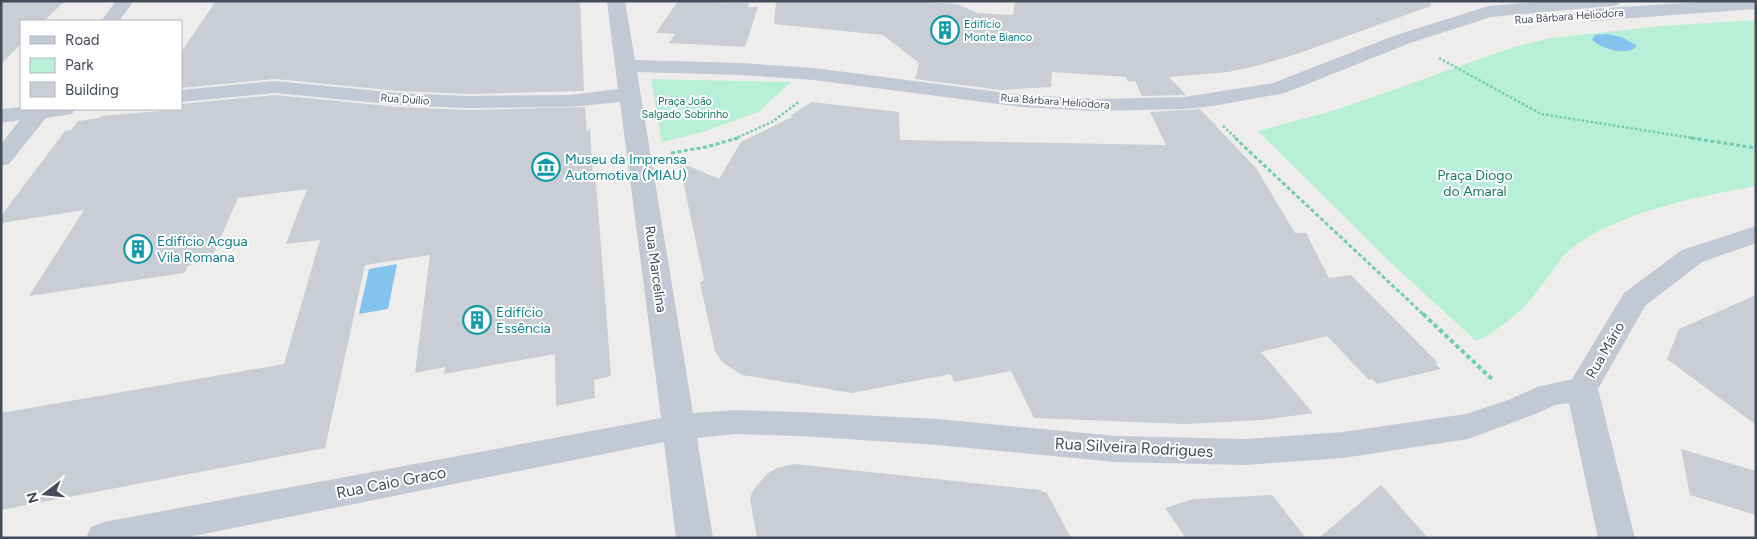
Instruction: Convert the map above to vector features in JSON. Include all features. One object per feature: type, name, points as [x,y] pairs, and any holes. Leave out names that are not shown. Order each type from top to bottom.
[{"type":"street","points":[[111,20],[125,1]]},
{"type":"street","name":"Rua Marcelina","points":[[616,1],[695,538]]},
{"type":"street","name":"Rua Bárbara Heliodora","points":[[626,66],[741,69],[814,74],[1022,101],[1128,105],[1198,102],[1278,89],[1403,38],[1483,13],[1612,1]]},
{"type":"street","name":"Rua Bárbara Heliodora","points":[[1483,13],[1756,4]]},
{"type":"street","name":"Rua Duílio","points":[[182,96],[275,87],[399,99],[467,102],[570,101],[630,94]]},
{"type":"street","points":[[1,116],[40,110]]},
{"type":"street","points":[[1,158],[40,110]]},
{"type":"street","name":"Rua Mário","points":[[1617,538],[1582,389],[1634,300],[1692,256],[1756,234]]},
{"type":"street","name":"Rua Silveira Rodrigues","points":[[678,426],[736,422],[799,424],[938,432],[1116,449],[1246,452],[1343,445],[1468,426],[1522,407],[1548,395],[1582,389]]},
{"type":"street","name":"Rua Caio Graco","points":[[104,538],[678,426]]},
{"type":"path","points":[[1403,38],[1541,114],[1756,148]]},
{"type":"path","points":[[639,158],[706,147],[738,138],[765,126],[784,115],[800,100],[812,82],[814,74]]},
{"type":"path","points":[[1198,102],[1522,407]]},
{"type":"green space","name":"Praça Diogo do Amaral","points":[[1756,20],[1756,186],[1659,208],[1610,225],[1589,236],[1567,253],[1521,309],[1495,331],[1476,341],[1388,260],[1258,131],[1339,109],[1514,47],[1550,38],[1662,26]]},
{"type":"green space","name":"Praça João Salgado Sobrinho","points":[[651,79],[791,82],[758,112],[703,132],[662,142]]},
{"type":"water","points":[[1606,34],[1621,37],[1636,45],[1636,47],[1626,51],[1613,50],[1600,46],[1592,39],[1595,35]]},
{"type":"water","points":[[397,264],[388,309],[359,314],[369,269]]},
{"type":"building","points":[[1,1],[65,1],[45,20],[20,20],[20,45],[1,64]]},
{"type":"building","points":[[216,1],[580,1],[584,91],[467,94],[399,91],[275,79],[182,88],[182,51]]},
{"type":"building","points":[[678,1],[749,3],[748,7],[758,7],[745,47],[669,43],[675,34],[656,33]]},
{"type":"building","points":[[776,1],[913,1],[957,4],[977,13],[1013,15],[1015,1],[1430,1],[1431,6],[1294,55],[1256,66],[1228,72],[1169,77],[1186,95],[1142,96],[1135,81],[1128,82],[1126,77],[1052,72],[1051,87],[1001,90],[915,79],[919,63],[883,35],[774,24]]},
{"type":"building","points":[[275,95],[399,107],[467,110],[585,107],[587,132],[590,128],[593,182],[596,182],[611,376],[594,380],[595,398],[556,406],[555,354],[444,374],[445,367],[415,373],[430,255],[365,265],[325,448],[1,510],[1,413],[284,364],[320,240],[286,244],[307,189],[238,198],[210,262],[189,265],[184,273],[29,296],[84,210],[1,223],[1,216],[65,131],[71,130],[78,121],[100,118],[101,116],[182,110],[182,104]]},
{"type":"building","points":[[812,102],[899,112],[900,140],[1166,145],[1150,112],[1200,109],[1256,168],[1295,233],[1306,233],[1329,278],[1351,275],[1438,363],[1435,364],[1441,369],[1377,384],[1372,379],[1369,380],[1327,336],[1261,352],[1313,413],[1262,420],[1185,424],[1034,418],[1011,371],[954,382],[951,374],[852,393],[742,375],[722,362],[715,351],[700,283],[704,280],[679,162],[719,179],[741,142],[792,117],[791,115]]},
{"type":"building","points":[[1756,295],[1756,425],[1667,359],[1679,329]]},
{"type":"building","points":[[1681,449],[1756,471],[1756,515],[1690,495]]},
{"type":"building","points":[[794,464],[1040,490],[1047,493],[1071,538],[757,538],[750,499],[753,490],[767,474],[777,468]]},
{"type":"building","points":[[1381,485],[1428,538],[1319,538]]},
{"type":"building","points":[[1272,495],[1306,538],[1186,538],[1165,508],[1193,499]]},
{"type":"place","name":"Edifício Monte Bianco","points":[[945,30]]},
{"type":"place","name":"Museu da Imprensa Automotiva (MIAU)","points":[[546,167]]},
{"type":"place","name":"Edifício Acgua Vila Romana","points":[[138,249]]},
{"type":"place","name":"Edifício Essência","points":[[477,320]]}]
